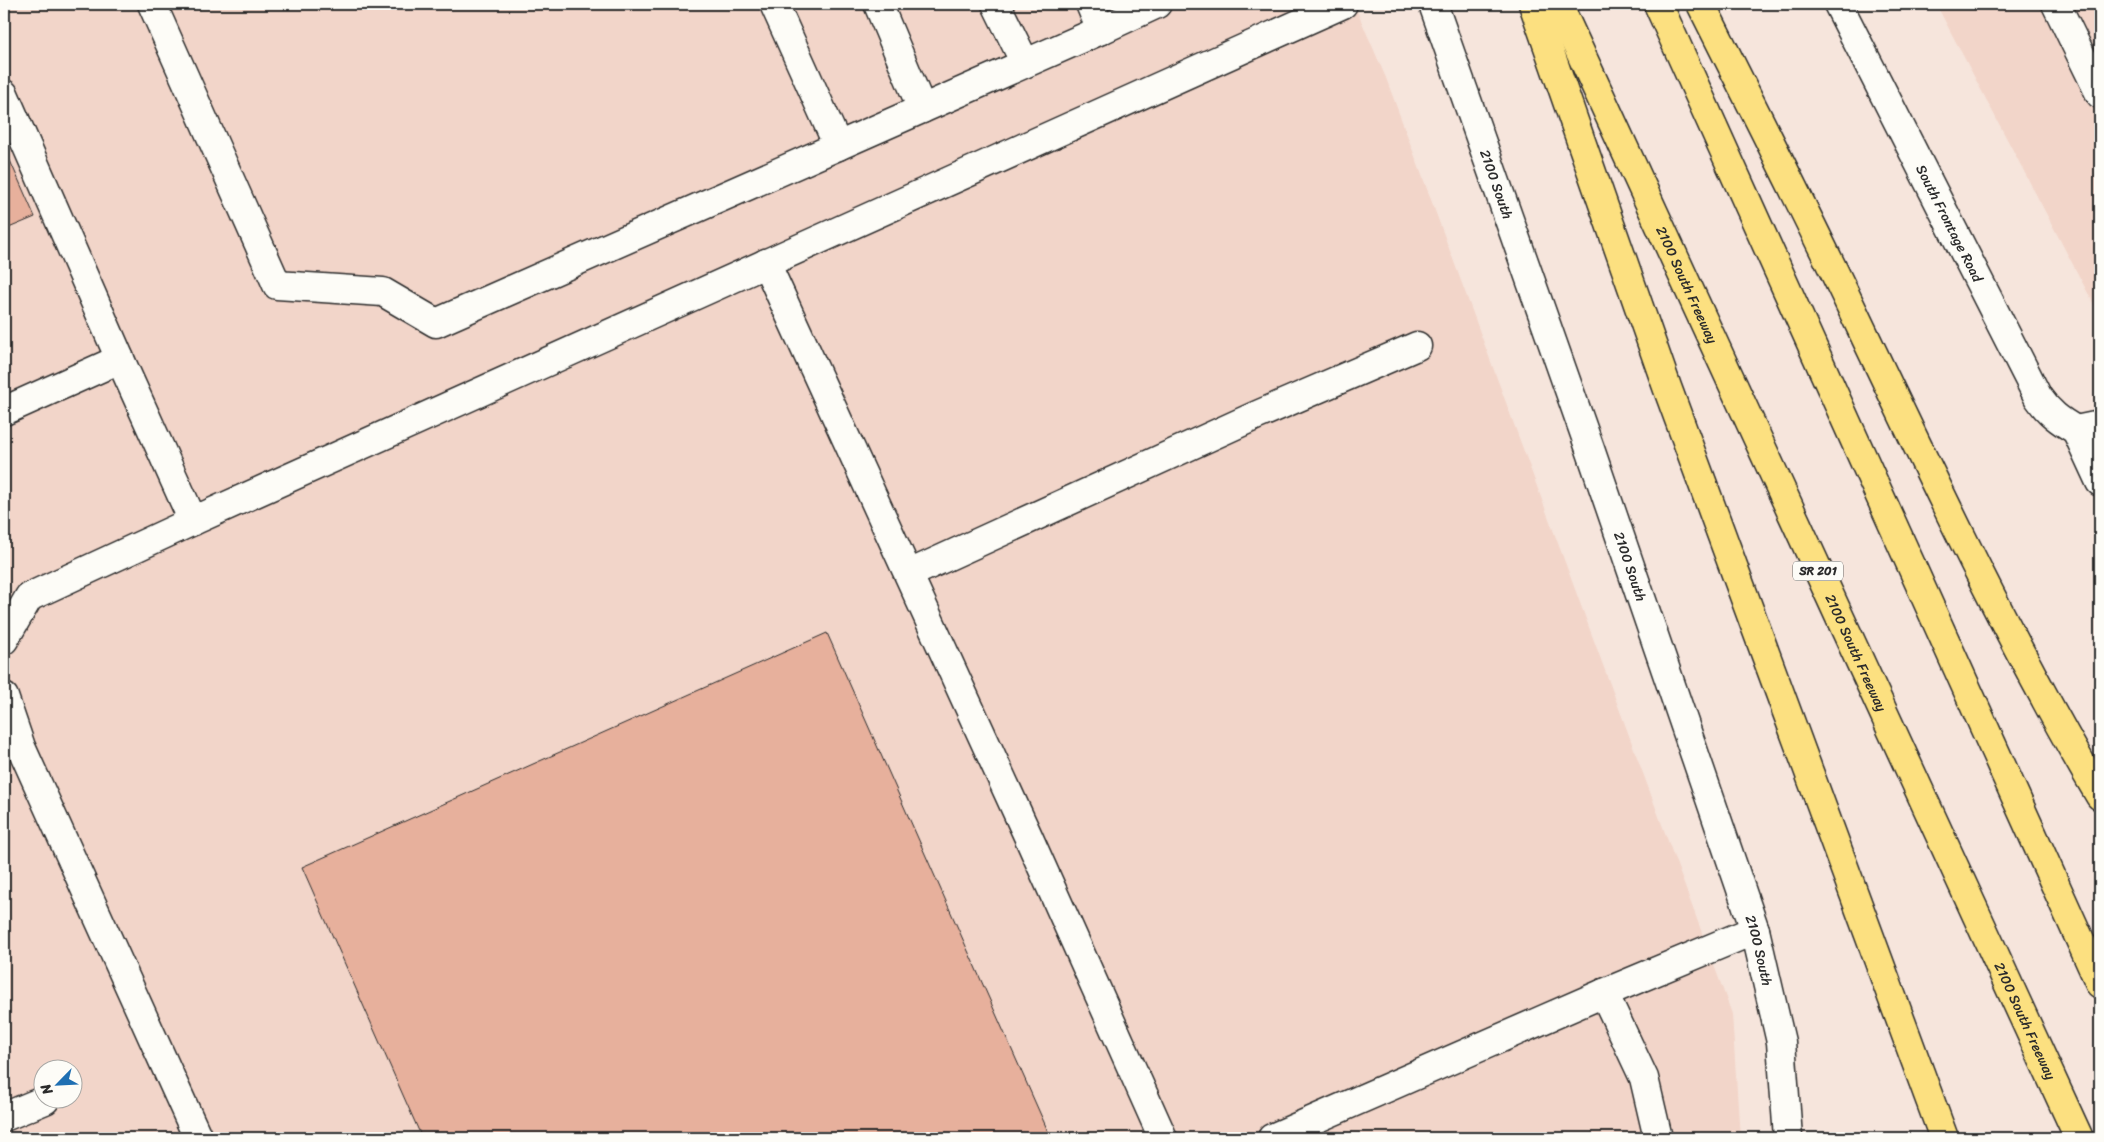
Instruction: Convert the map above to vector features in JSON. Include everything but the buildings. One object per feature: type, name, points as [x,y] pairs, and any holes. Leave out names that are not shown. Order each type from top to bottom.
[{"type":"highway","points":[[1533,4],[1667,387],[1944,1138]]},
{"type":"highway","name":"2100 South Freeway","points":[[1558,4],[2079,1138]]},
{"type":"highway","points":[[1658,4],[2100,984]]},
{"type":"highway","points":[[1701,4],[1796,191],[1931,475],[2067,740],[2100,796]]},
{"type":"street","points":[[152,4],[277,285],[383,292],[436,322],[1025,64],[1157,4]]},
{"type":"street","points":[[774,4],[838,146]]},
{"type":"street","points":[[878,4],[922,109]]},
{"type":"street","points":[[996,4],[1025,64]]},
{"type":"street","points":[[1090,4],[1101,30]]},
{"type":"street","points":[[4,640],[29,597],[193,520],[1343,4]]},
{"type":"street","name":"2100 South","points":[[1433,4],[1587,440],[1755,930],[1781,1042],[1788,1138]]},
{"type":"street","name":"South Frontage Road","points":[[1838,4],[2038,397],[2047,410],[2059,420],[2088,427]]},
{"type":"street","points":[[2056,4],[2100,94]]},
{"type":"street","points":[[4,94],[193,520]]},
{"type":"street","points":[[766,263],[909,574],[1163,1138]]},
{"type":"street","points":[[909,574],[1255,416],[1417,346]]},
{"type":"street","points":[[4,411],[120,359]]},
{"type":"street","points":[[2088,427],[2100,482]]},
{"type":"street","points":[[4,696],[20,747],[198,1138]]},
{"type":"street","points":[[1272,1138],[1604,993],[1755,930]]},
{"type":"street","points":[[1604,993],[1644,1078],[1658,1138]]},
{"type":"street","points":[[4,1117],[32,1105]]},
{"type":"shaded area","points":[[4,4],[1354,4],[1386,78],[1732,1014],[1740,1138],[4,1138]]},
{"type":"shaded area","points":[[1936,4],[2100,4],[2100,316]]}]
